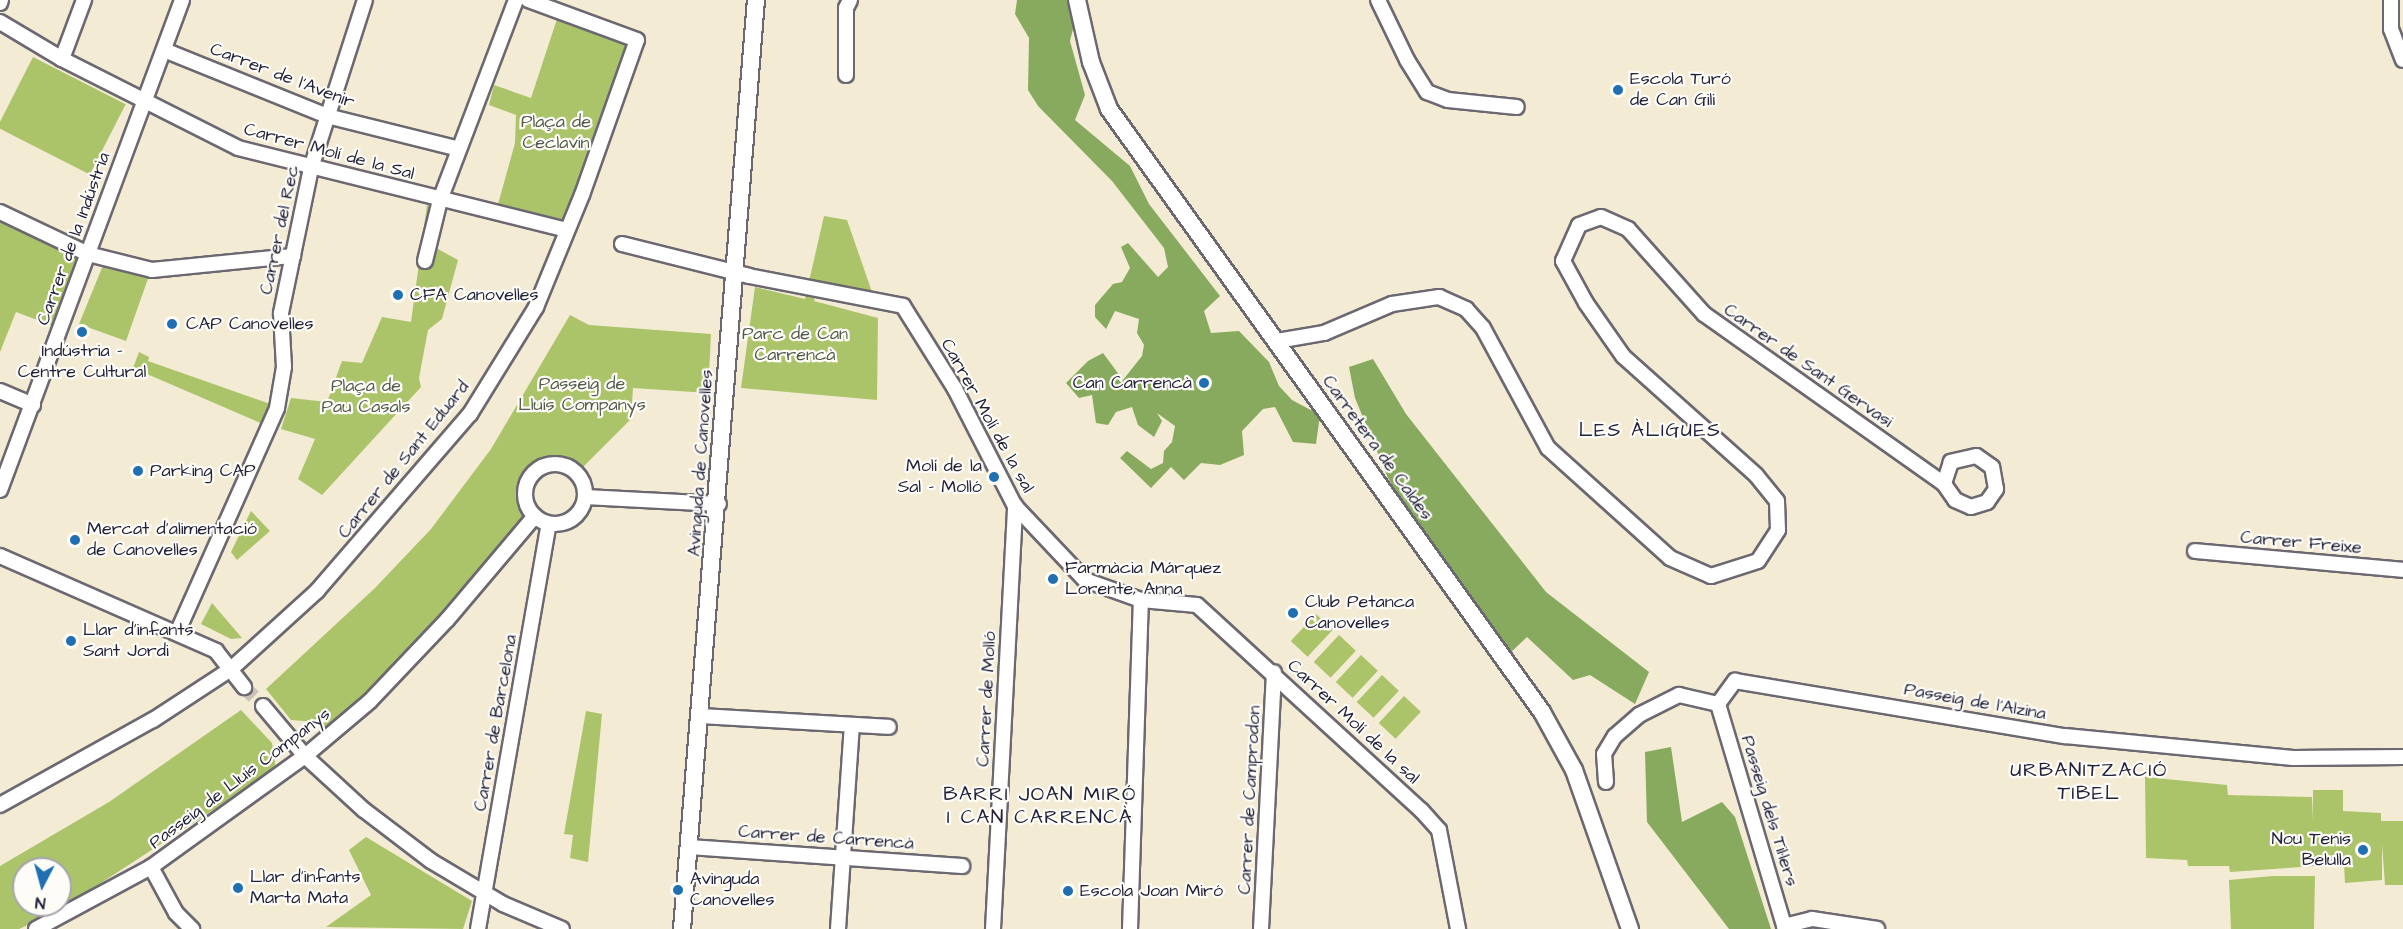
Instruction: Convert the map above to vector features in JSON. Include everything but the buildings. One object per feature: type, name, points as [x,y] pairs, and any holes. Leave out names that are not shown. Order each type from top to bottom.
[{"type":"street","points":[[62,59],[84,0]]},
{"type":"street","name":"Carrer de la Indústria","points":[[0,490],[182,0]]},
{"type":"street","name":"Carrer del Rec","points":[[177,633],[277,408],[284,368],[281,313],[311,168],[365,0]]},
{"type":"street","points":[[425,261],[440,200],[516,0]]},
{"type":"street","name":"Carrer de Sant Eduard","points":[[0,805],[153,720],[231,669],[317,591],[470,414],[536,308],[637,40],[528,0]]},
{"type":"street","name":"Avinguda de Canovelles","points":[[682,929],[719,504],[756,0]]},
{"type":"street","points":[[846,75],[846,8],[850,0]]},
{"type":"street","name":"Carretera de Caldes","points":[[1077,0],[1091,62],[1109,109],[1542,712],[1574,771],[1630,929]]},
{"type":"street","points":[[1378,0],[1407,60],[1428,92],[1448,100],[1517,107]]},
{"type":"street","points":[[2391,0],[2391,28],[2403,60]]},
{"type":"street","name":"Carrer Molí de la Sal","points":[[0,22],[62,59],[238,148],[567,230]]},
{"type":"street","name":"Carrer de l'Avenir","points":[[164,50],[327,116],[459,149]]},
{"type":"street","points":[[0,212],[88,254],[152,270],[293,256]]},
{"type":"street","name":"Carrer de Sant Gervasi","points":[[1276,341],[1324,333],[1392,304],[1439,297],[1466,309],[1483,328],[1548,448],[1670,558],[1711,576],[1758,561],[1778,530],[1777,501],[1756,475],[1623,356],[1586,303],[1563,261],[1579,225],[1601,217],[1628,229],[1704,314],[1944,484]]},
{"type":"street","name":"Carrer Molí de la sal","points":[[622,244],[735,272],[903,306],[955,389],[1015,506],[1086,580],[1141,600],[1197,605],[1274,672],[1439,830],[1458,929]]},
{"type":"street","points":[[0,391],[33,405]]},
{"type":"street","points":[[543,467],[570,468],[582,480],[585,497],[577,515],[560,524],[549,524],[536,516],[526,500],[526,490],[529,481],[543,467]]},
{"type":"street","points":[[585,497],[719,504]]},
{"type":"street","name":"Carrer de Molló","points":[[993,929],[1015,506]]},
{"type":"street","name":"Passeig de Lluís Companys","points":[[36,929],[151,867],[305,756],[370,701],[424,645],[536,516]]},
{"type":"street","name":"Carrer de Barcelona","points":[[478,929],[549,524]]},
{"type":"street","name":"Carrer Freixe","points":[[2195,551],[2403,570]]},
{"type":"street","points":[[0,556],[216,651],[244,687]]},
{"type":"street","points":[[1130,929],[1141,600]]},
{"type":"street","name":"Carrer de Camprodon","points":[[1261,929],[1274,672]]},
{"type":"street","name":"Passeig de l'Alzina","points":[[1718,704],[1735,681],[2065,736],[2293,758],[2403,757]]},
{"type":"street","points":[[1606,782],[1605,754],[1615,736],[1640,715],[1679,695],[1718,704]]},
{"type":"street","name":"Passeig dels Til·lers","points":[[1718,704],[1785,928]]},
{"type":"street","points":[[263,706],[305,756],[364,810],[431,861],[485,893],[562,929]]},
{"type":"street","points":[[699,716],[889,727]]},
{"type":"street","points":[[838,929],[852,725]]},
{"type":"street","name":"Carrer de Carrencà","points":[[689,847],[962,866]]},
{"type":"street","points":[[151,867],[176,913],[192,929]]},
{"type":"street","points":[[1785,928],[1812,919],[1877,929]]},
{"type":"green space","points":[[1017,0],[1068,0],[1075,21],[1070,41],[1085,95],[1075,120],[1130,166],[1149,204],[1220,296],[1204,311],[1211,333],[1239,331],[1269,362],[1279,386],[1292,400],[1320,415],[1316,444],[1293,442],[1275,407],[1263,409],[1242,431],[1244,455],[1220,465],[1201,463],[1184,480],[1171,467],[1151,488],[1120,458],[1127,451],[1151,469],[1163,463],[1164,451],[1172,442],[1175,426],[1157,413],[1162,421],[1154,437],[1138,425],[1132,407],[1116,412],[1108,425],[1096,423],[1092,395],[1079,398],[1066,383],[1088,361],[1103,353],[1123,380],[1142,356],[1144,345],[1137,333],[1139,319],[1115,311],[1106,329],[1095,317],[1095,305],[1113,284],[1122,282],[1130,268],[1121,247],[1128,243],[1158,277],[1168,267],[1164,248],[1112,181],[1038,106],[1028,90],[1029,38],[1015,14]]},
{"type":"green space","name":"Plaça de Ceclavín","points":[[557,19],[635,47],[562,229],[495,215],[515,143],[516,115],[489,105],[494,85],[531,98]]},
{"type":"green space","points":[[33,57],[126,104],[90,175],[0,129],[0,122]]},
{"type":"green space","name":"Plaça de Pau Casals","points":[[427,205],[446,212],[436,248],[458,260],[442,319],[428,330],[419,378],[421,387],[322,495],[298,479],[315,439],[281,429],[291,398],[327,402],[342,361],[362,363],[382,317],[411,322]]},
{"type":"green space","points":[[0,213],[88,254],[61,329],[16,312],[0,352]]},
{"type":"green space","name":"Parc de Can Carrencà","points":[[824,216],[847,220],[872,292],[819,283],[814,301],[878,318],[877,400],[741,388],[755,287],[805,299]]},
{"type":"green space","points":[[104,263],[150,273],[126,341],[79,324]]},
{"type":"green space","name":"Passeig de Lluís Companys","points":[[570,315],[589,325],[711,334],[708,393],[633,388],[631,419],[579,471],[566,463],[547,463],[531,470],[522,498],[530,515],[441,621],[328,738],[317,722],[291,720],[266,689],[375,588],[431,529],[491,449]]},
{"type":"green space","points":[[139,352],[149,357],[148,361],[273,405],[265,425],[133,368]]},
{"type":"green space","points":[[1373,359],[1406,414],[1546,592],[1649,672],[1635,704],[1590,675],[1573,680],[1527,637],[1509,654],[1408,513],[1388,478],[1355,398],[1349,367]]},
{"type":"green space","points":[[251,511],[270,531],[237,560],[231,552]]},
{"type":"green space","points":[[212,603],[242,638],[231,639],[201,624]]},
{"type":"green space","points":[[1316,614],[1333,630],[1308,657],[1291,641]]},
{"type":"green space","points":[[1339,635],[1356,651],[1331,678],[1314,662]]},
{"type":"green space","points":[[1361,655],[1378,671],[1353,698],[1336,682]]},
{"type":"green space","points":[[1382,675],[1399,691],[1374,718],[1357,702]]},
{"type":"green space","points":[[1404,696],[1421,712],[1396,739],[1379,723]]},
{"type":"green space","points":[[241,710],[272,743],[276,769],[72,902],[72,857],[15,857],[109,802]]},
{"type":"green space","points":[[586,711],[602,714],[588,862],[570,858],[573,835],[564,834]]},
{"type":"green space","points":[[1671,747],[1682,822],[1722,802],[1735,817],[1771,929],[1729,929],[1647,822],[1645,752]]},
{"type":"green space","points":[[2145,777],[2227,785],[2228,795],[2312,797],[2313,821],[2313,790],[2343,790],[2343,811],[2381,813],[2381,821],[2403,821],[2403,885],[2385,885],[2382,844],[2382,880],[2345,883],[2344,864],[2230,872],[2229,866],[2188,866],[2187,860],[2146,858]]},
{"type":"green space","points":[[366,837],[472,901],[463,929],[326,927],[371,895],[349,850]]},
{"type":"green space","points":[[12,859],[12,917],[44,917],[19,929],[0,929],[0,866]]},
{"type":"green space","points":[[2273,876],[2315,876],[2314,929],[2231,929],[2229,880]]},
{"type":"tunnel","points":[[244,687],[263,706]]},
{"type":"place","name":"Escola Turó de Can Gili","points":[[1618,90]]},
{"type":"place","name":"CFA Canovelles","points":[[398,295]]},
{"type":"place","name":"CAP Canovelles","points":[[172,324]]},
{"type":"place","name":"Indústria - Centre Cultural","points":[[82,332]]},
{"type":"place","name":"Can Carrencà","points":[[1204,383]]},
{"type":"place","name":"Parking CAP","points":[[138,471]]},
{"type":"place","name":"Molí de la Sal - Molló","points":[[994,477]]},
{"type":"place","name":"Mercat d'alimentació de Canovelles","points":[[75,540]]},
{"type":"place","name":"Farmàcia Márquez Lorente, Anna","points":[[1053,579]]},
{"type":"place","name":"Club Petanca Canovelles","points":[[1293,613]]},
{"type":"place","name":"Llar d'infants Sant Jordi","points":[[71,641]]},
{"type":"place","name":"Nou Tenis Belulla","points":[[2363,850]]},
{"type":"place","name":"Llar d'infants Marta Mata","points":[[238,888]]},
{"type":"place","name":"Avinguda Canovelles","points":[[678,890]]},
{"type":"place","name":"Escola Joan Miró","points":[[1068,891]]},
{"type":"district","name":"LES ÀLIGUES","points":[[1650,430]]},
{"type":"district","name":"URBANITZACIÓ TIBEL","points":[[2089,782]]},
{"type":"district","name":"BARRI JOAN MIRÓ I CAN CARRENCÀ","points":[[1040,806]]}]
